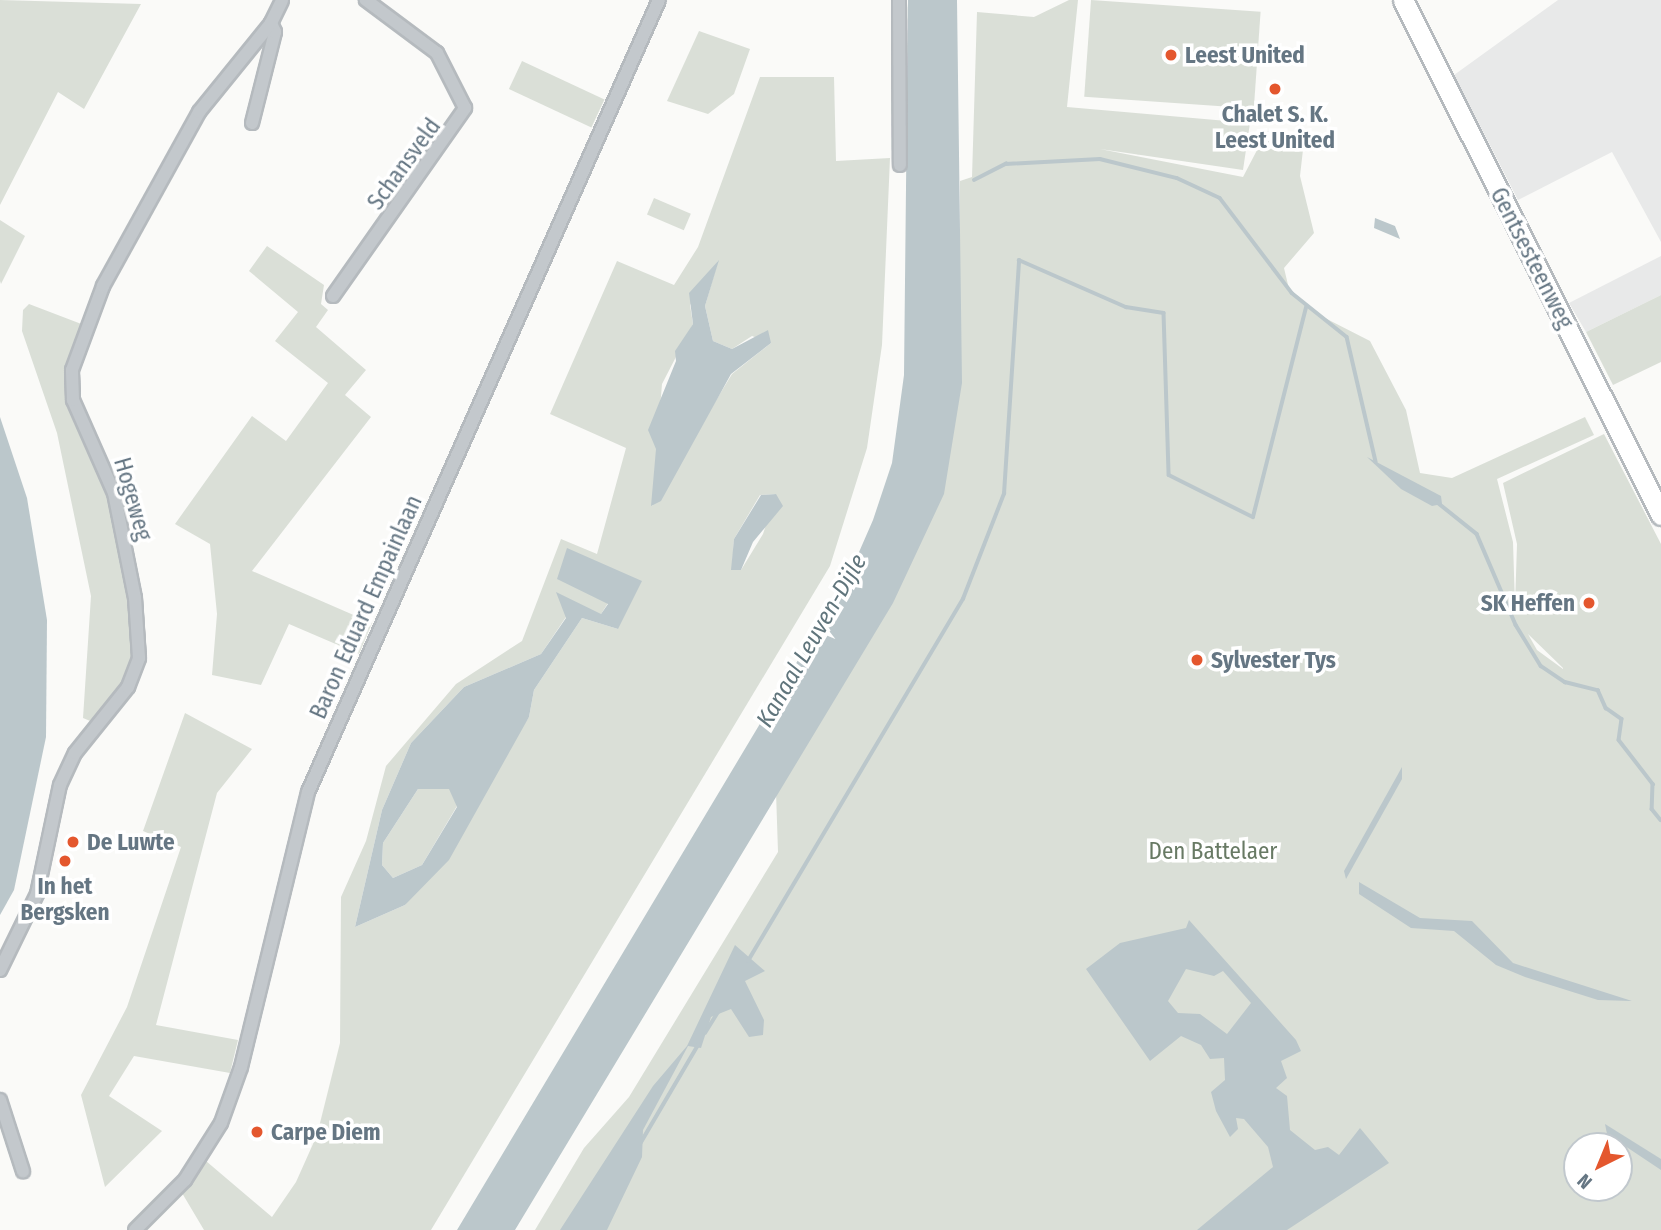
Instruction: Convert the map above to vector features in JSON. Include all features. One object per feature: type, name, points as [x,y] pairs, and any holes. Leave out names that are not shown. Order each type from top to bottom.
[{"type":"main road","name":"Gentsesteenweg","points":[[1403,0],[1661,515]]},
{"type":"street","name":"Hogeweg","points":[[0,970],[37,894],[60,785],[75,753],[128,687],[139,658],[135,598],[114,493],[76,411],[72,370],[103,286],[199,112],[271,23],[282,0]]},
{"type":"street","name":"Schansveld","points":[[333,296],[466,108],[437,53],[366,0]]},
{"type":"street","name":"Baron Eduard Empainlaan","points":[[135,1230],[186,1180],[228,1105],[308,792],[659,0]]},
{"type":"street","points":[[899,0],[900,165]]},
{"type":"street","name":"Hogeweg","points":[[252,123],[275,32],[271,23]]},
{"type":"street","points":[[0,1100],[23,1171]]},
{"type":"shaded area","points":[[1558,0],[1661,0],[1661,242],[1612,152],[1518,200],[1454,75]]},
{"type":"shaded area","points":[[1661,256],[1661,295],[1586,332],[1569,303]]},
{"type":"green space","points":[[0,0],[141,4],[84,109],[58,92],[0,205]]},
{"type":"green space","name":"Den Battelaer","points":[[1069,0],[1078,0],[1067,107],[1250,123],[1243,170],[1100,149],[1243,177],[1267,131],[1304,141],[1300,176],[1314,233],[1284,268],[1289,289],[1321,316],[1370,341],[1406,410],[1420,473],[1452,478],[1585,417],[1594,435],[1497,479],[1513,542],[1515,606],[1517,544],[1503,483],[1604,434],[1661,544],[1661,1230],[535,1230],[584,1148],[629,1097],[778,852],[776,792],[959,382],[960,181],[972,177],[977,12],[1034,17]],"holes":[[[1528,634],[1563,668],[1537,650]]]},
{"type":"green space","name":"Leest United","points":[[1091,0],[1261,12],[1254,109],[1084,97]]},
{"type":"green space","points":[[699,31],[750,49],[734,94],[708,114],[667,101]]},
{"type":"green space","points":[[522,61],[604,99],[591,128],[509,89]]},
{"type":"green space","points":[[760,77],[834,77],[836,161],[890,158],[882,345],[867,448],[830,566],[431,1230],[204,1230],[182,1193],[206,1161],[272,1217],[296,1182],[317,1135],[340,1043],[341,897],[366,841],[386,766],[456,684],[522,641],[561,539],[597,554],[626,448],[550,414],[617,261],[674,285],[698,247]],"holes":[[[718,261],[705,306],[713,341],[732,349],[752,336],[771,343],[732,374],[652,506],[662,384],[693,324],[690,305]],[[776,494],[763,534],[741,570],[732,570],[734,539],[760,495]],[[608,603],[618,629],[582,618],[534,690],[529,717],[405,905],[355,927],[382,810],[411,743],[464,687],[541,654],[566,617],[601,614]]]},
{"type":"green space","points":[[654,198],[691,214],[684,230],[647,215]]},
{"type":"green space","points":[[0,220],[25,236],[1,284],[0,281]]},
{"type":"green space","points":[[267,246],[324,285],[321,304],[328,310],[316,327],[366,370],[345,395],[371,417],[252,571],[372,623],[359,654],[289,624],[261,685],[212,675],[217,614],[210,544],[175,524],[252,416],[286,441],[328,383],[275,341],[298,312],[249,271]]},
{"type":"green space","points":[[1661,295],[1661,362],[1613,385],[1586,332]]},
{"type":"green space","points":[[29,304],[84,325],[68,372],[108,481],[135,628],[132,673],[95,723],[83,718],[91,596],[57,433],[22,331],[23,310]]},
{"type":"green space","points":[[185,713],[252,749],[217,793],[156,1025],[238,1040],[230,1073],[134,1056],[109,1096],[162,1131],[105,1187],[81,1095],[127,1007],[181,847],[143,831]]},
{"type":"green space","points":[[418,789],[450,789],[457,806],[422,865],[393,878],[382,865],[383,843]]},
{"type":"water","name":"Kanaal Leuven-Dijle","points":[[908,0],[957,0],[962,383],[944,494],[893,603],[515,1230],[457,1230],[849,575],[873,520],[892,463],[904,375]]},
{"type":"water","points":[[1375,218],[1395,226],[1400,239],[1374,228]]},
{"type":"water","points":[[719,260],[705,306],[713,341],[732,349],[768,330],[771,343],[731,374],[661,501],[651,506],[656,449],[648,430],[676,361],[675,351],[693,324],[689,293]]},
{"type":"water","points":[[0,417],[27,498],[47,620],[46,737],[14,890],[0,915]]},
{"type":"water","points":[[1367,457],[1441,496],[1442,504],[1432,506],[1401,489]]},
{"type":"water","points":[[776,494],[783,506],[753,542],[741,570],[731,570],[734,539],[761,495]]},
{"type":"water","points":[[567,548],[642,581],[618,629],[582,618],[534,690],[529,717],[449,860],[405,905],[355,927],[382,810],[411,743],[464,687],[541,654],[566,618],[556,592],[601,614],[608,604],[557,579]],"holes":[[[418,789],[449,789],[457,807],[422,865],[393,878],[382,865],[383,843]]]},
{"type":"water","points":[[1402,767],[1402,779],[1346,879],[1344,871]]},
{"type":"water","points":[[1359,882],[1420,918],[1472,921],[1513,963],[1632,1001],[1598,1000],[1525,977],[1496,965],[1454,931],[1411,928],[1359,894]]},
{"type":"water","points":[[1189,920],[1296,1040],[1301,1051],[1281,1061],[1287,1078],[1276,1088],[1287,1096],[1290,1130],[1315,1150],[1328,1147],[1339,1155],[1360,1128],[1389,1163],[1287,1230],[1197,1230],[1273,1167],[1268,1147],[1244,1119],[1236,1118],[1238,1129],[1230,1137],[1216,1111],[1211,1092],[1225,1080],[1224,1058],[1210,1059],[1201,1045],[1181,1036],[1150,1061],[1086,969],[1120,943],[1186,928]],"holes":[[[1186,969],[1214,976],[1223,971],[1251,1003],[1227,1034],[1200,1014],[1178,1013],[1168,1001]]]},
{"type":"water","points":[[735,945],[765,971],[745,981],[764,1020],[763,1035],[749,1037],[731,1009],[711,1017],[701,1048],[688,1046],[643,1130],[642,1157],[607,1230],[560,1230],[653,1086],[687,1046]]},
{"type":"water","points":[[1605,1124],[1618,1132],[1607,1132]]},
{"type":"water","points":[[1633,1142],[1661,1159],[1661,1170],[1633,1151]]},
{"type":"waterway","points":[[974,180],[1006,164],[1100,159],[1177,178],[1220,198],[1292,293],[1347,337],[1376,462]]},
{"type":"waterway","points":[[748,961],[963,599],[1004,494],[1019,260],[1126,307],[1164,313],[1169,475],[1253,517],[1306,308]]},
{"type":"waterway","points":[[1437,502],[1477,534],[1516,625],[1541,666],[1565,682],[1598,690],[1606,708],[1622,719],[1619,740],[1653,784],[1652,809],[1661,820]]},
{"type":"waterway","points":[[705,1033],[718,1012]]},
{"type":"waterway","points":[[640,1144],[698,1045]]},
{"type":"place","name":"Leest United","points":[[1171,55]]},
{"type":"place","name":"Chalet S. K. Leest United","points":[[1275,89]]},
{"type":"place","name":"SK Heffen","points":[[1589,603]]},
{"type":"place","name":"Sylvester Tys","points":[[1197,660]]},
{"type":"place","name":"De Luwte","points":[[73,842]]},
{"type":"place","name":"In het Bergsken","points":[[65,861]]},
{"type":"place","name":"Carpe Diem","points":[[257,1132]]}]
